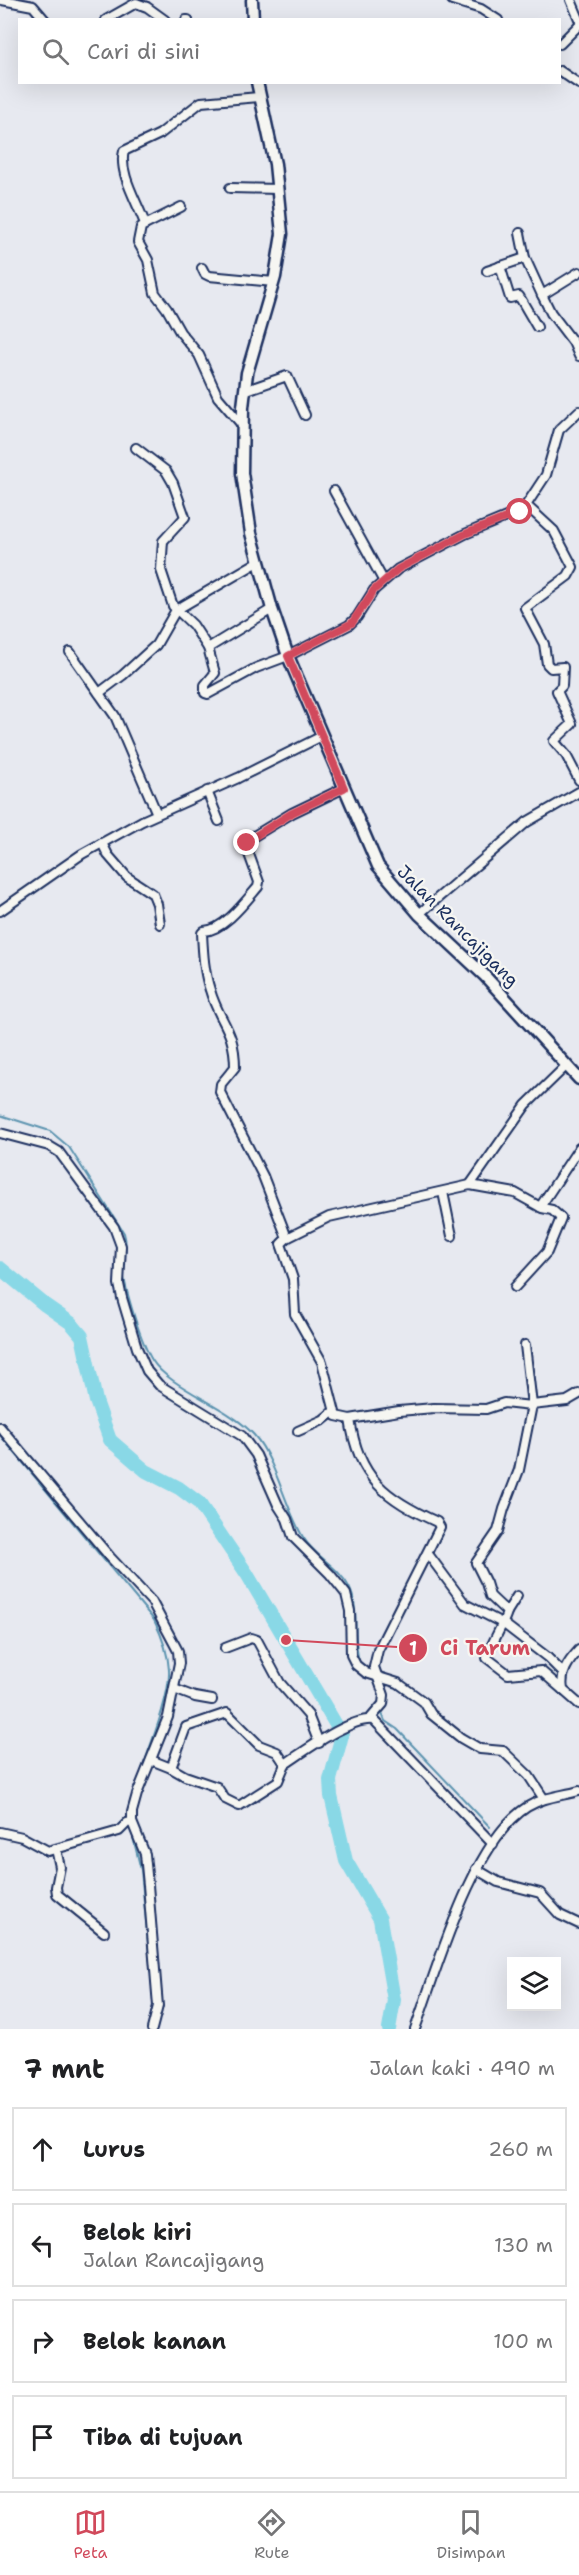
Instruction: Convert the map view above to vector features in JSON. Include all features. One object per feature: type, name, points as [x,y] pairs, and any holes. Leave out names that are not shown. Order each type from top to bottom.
[{"type":"main road","points":[[252,0],[253,18]]},
{"type":"main road","name":"Jalan Rancajigang","points":[[257,84],[272,149],[282,234],[274,282],[247,373],[243,426],[245,496],[258,562],[272,609],[288,656],[378,866],[419,914],[484,975],[579,1079]]},
{"type":"street","points":[[2,0],[34,7],[43,18]]},
{"type":"street","points":[[452,0],[481,9],[495,18]]},
{"type":"street","points":[[571,0],[579,20]]},
{"type":"street","points":[[110,18],[136,3],[147,7],[162,18]]},
{"type":"street","points":[[561,43],[579,25]]},
{"type":"street","points":[[561,71],[579,84]]},
{"type":"street","points":[[145,224],[137,200],[128,188],[124,151],[160,134],[201,102],[259,97]]},
{"type":"street","points":[[230,188],[278,189]]},
{"type":"street","points":[[181,207],[145,224],[139,231],[138,242],[148,260],[155,293],[180,332],[199,355],[216,394],[243,426]]},
{"type":"street","points":[[520,233],[525,258],[542,295],[551,313],[573,342],[579,356]]},
{"type":"street","points":[[487,271],[525,258]]},
{"type":"street","points":[[500,266],[510,298],[519,296],[537,327]]},
{"type":"street","points":[[202,268],[209,276],[274,282]]},
{"type":"street","points":[[542,295],[579,272]]},
{"type":"street","points":[[244,391],[287,376],[305,415]]},
{"type":"street","points":[[136,448],[166,471],[185,515],[165,539],[162,546],[161,570],[176,610],[193,625],[208,648],[215,673],[205,685],[206,694],[352,623],[383,580],[398,569],[459,537],[520,512],[528,504],[549,467],[555,440],[563,426],[579,411]]},
{"type":"street","points":[[334,491],[383,580]]},
{"type":"street","points":[[528,504],[554,531],[573,567],[568,576],[525,608],[544,642],[547,664],[551,668],[560,666],[562,668],[562,686],[557,691],[572,724],[557,736],[554,743],[566,755],[579,780]]},
{"type":"street","points":[[99,693],[131,669],[156,645],[176,610],[258,562]]},
{"type":"street","points":[[208,648],[272,609]]},
{"type":"street","points":[[70,652],[121,728],[157,814]]},
{"type":"street","points":[[0,911],[56,871],[102,843],[157,814],[322,736]]},
{"type":"street","points":[[286,1238],[263,1176],[220,1092],[221,1084],[235,1068],[233,1039],[210,993],[202,933],[214,930],[229,918],[258,887],[259,882],[246,846],[249,839],[292,813],[344,788]]},
{"type":"street","points":[[207,791],[219,821]]},
{"type":"street","points":[[419,914],[527,822],[579,792]]},
{"type":"street","points":[[102,843],[108,855],[128,877],[153,894],[160,924]]},
{"type":"street","points":[[470,1185],[528,1102],[567,1065]]},
{"type":"street","points":[[0,1133],[49,1146],[59,1152],[114,1227],[121,1246],[119,1284],[122,1298],[137,1348],[147,1371],[159,1385],[242,1436],[251,1445],[278,1505],[287,1519],[293,1537],[330,1574],[346,1594],[350,1611],[351,1655],[358,1668],[395,1681],[422,1700],[431,1714],[461,1738],[483,1750],[503,1751],[529,1776],[544,1799]]},
{"type":"street","points":[[540,1207],[579,1148]]},
{"type":"street","points":[[515,1287],[547,1252],[561,1223],[560,1216],[548,1208],[540,1207],[515,1193],[470,1185],[329,1217],[286,1238],[281,1244],[293,1279],[295,1314],[319,1356],[334,1410],[339,1419],[434,1408],[486,1409],[504,1403],[532,1405],[567,1401],[579,1394]]},
{"type":"street","points":[[443,1192],[452,1236]]},
{"type":"street","points":[[507,1612],[489,1595],[476,1563],[498,1532],[523,1456],[532,1405],[525,1345]]},
{"type":"street","points":[[298,1431],[323,1420],[334,1410]]},
{"type":"street","points":[[151,1760],[216,1786],[225,1799],[239,1806],[278,1781],[285,1764],[319,1743],[330,1733],[366,1720],[380,1707],[384,1695],[374,1674],[378,1650],[428,1554],[440,1525],[404,1507],[380,1488],[358,1454],[350,1419]]},
{"type":"street","points":[[0,1427],[156,1606],[178,1651],[179,1663],[168,1717],[134,1802],[130,1822],[144,1854],[148,1885],[158,2006],[152,2029]]},
{"type":"street","points":[[428,1554],[465,1604],[504,1624],[547,1657],[563,1673]]},
{"type":"street","points":[[517,1596],[487,1653],[489,1661],[511,1675],[542,1671],[579,1704]]},
{"type":"street","points":[[225,1648],[251,1638],[257,1640],[280,1683],[308,1715],[319,1743]]},
{"type":"street","points":[[563,1689],[563,1673],[579,1650]]},
{"type":"street","points":[[174,1689],[212,1700]]},
{"type":"street","points":[[171,1768],[181,1737],[188,1725],[227,1713],[259,1745],[277,1752],[285,1764]]},
{"type":"street","points":[[366,1720],[379,1723],[493,1844]]},
{"type":"street","points":[[415,2029],[454,1920],[477,1869],[493,1844],[524,1809],[544,1799],[579,1791]]},
{"type":"street","points":[[0,1832],[22,1837],[44,1851],[119,1831],[130,1822]]},
{"type":"street","points":[[56,1849],[60,1867],[57,1894],[104,1932]]},
{"type":"street","points":[[477,1869],[498,1882],[540,1893],[560,1915],[579,1924]]},
{"type":"waterway","points":[[0,1115],[50,1131],[69,1147],[124,1233],[126,1244],[124,1278],[135,1320],[152,1360],[172,1380],[243,1425],[262,1445],[303,1537],[349,1587],[355,1605],[356,1645],[360,1664]]},
{"type":"waterway","points":[[0,1268],[71,1323],[82,1336],[96,1401],[110,1440],[146,1471],[179,1488],[199,1503],[247,1574],[342,1735],[330,1780],[331,1796],[346,1861],[380,1919],[394,2000],[389,2029]]},
{"type":"waterway","points":[[0,1435],[154,1620],[162,1638],[166,1650],[169,1682],[162,1711],[136,1787]]},
{"type":"waterway","points":[[381,1711],[385,1721],[397,1729],[490,1827]]},
{"type":"waterway","points":[[130,1825],[141,1870],[153,2012]]},
{"type":"place","name":"Ci Tarum","points":[[286,1640]]},
{"type":"route","points":[[247,843],[249,839],[292,813],[344,788],[288,656],[352,623],[374,590],[398,569],[465,534],[520,512]]}]
